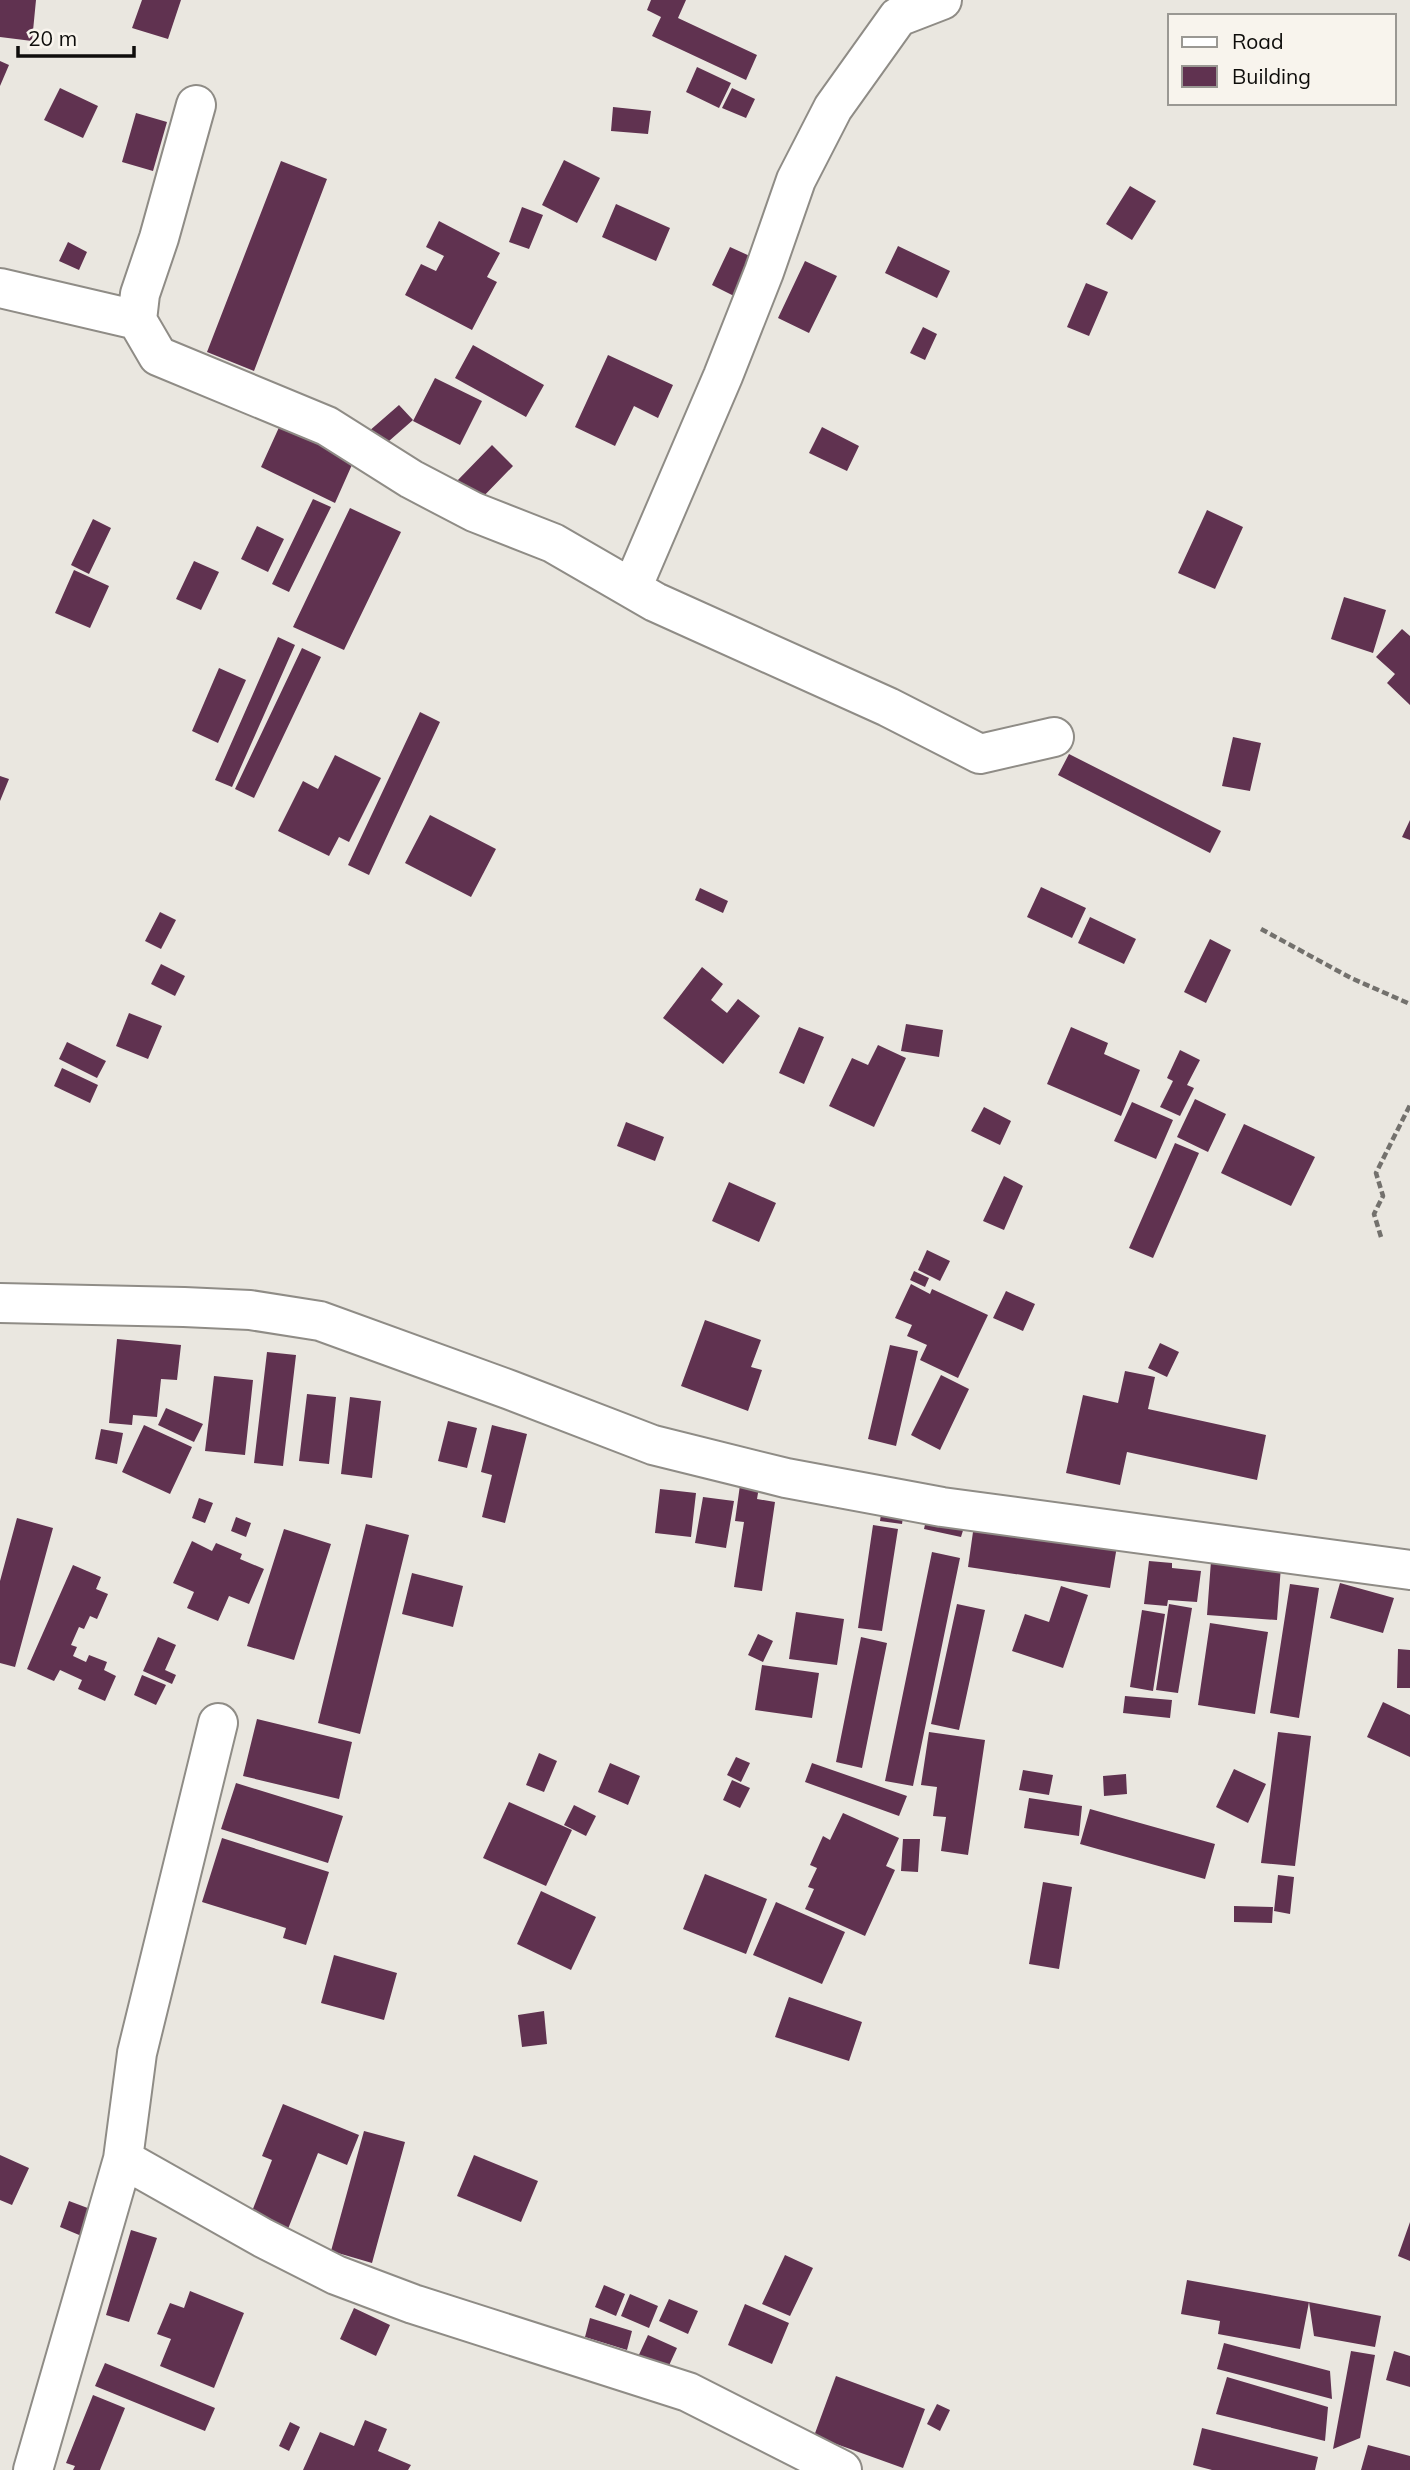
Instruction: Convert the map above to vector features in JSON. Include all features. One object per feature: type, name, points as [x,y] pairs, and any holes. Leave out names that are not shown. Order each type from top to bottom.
[{"type":"street","points":[[632,588],[723,376],[802,168],[833,108],[898,17],[942,0]]},
{"type":"street","points":[[196,105],[159,238],[139,294],[137,320],[158,356],[327,426],[411,479],[474,512],[553,543],[655,602],[888,707],[980,754],[1054,737]]},
{"type":"street","points":[[0,288],[137,320]]},
{"type":"street","points":[[0,1303],[197,1307],[250,1310],[320,1321],[653,1445],[786,1478],[942,1507],[1410,1570]]},
{"type":"street","points":[[33,2470],[123,2160],[138,2053],[218,1723]]},
{"type":"street","points":[[123,2160],[263,2238],[336,2275],[413,2304],[688,2392],[842,2470]]},
{"type":"path","points":[[1261,929],[1351,978],[1410,1004]]},
{"type":"path","points":[[1381,1237],[1374,1214],[1383,1196],[1376,1173],[1410,1105]]},
{"type":"building","points":[[0,0],[36,0],[32,41],[0,37]]},
{"type":"building","points":[[142,0],[181,0],[168,39],[132,28]]},
{"type":"building","points":[[651,0],[686,0],[678,18],[757,55],[746,80],[652,36],[661,17],[647,10]]},
{"type":"building","points":[[0,61],[9,65],[0,86]]},
{"type":"building","points":[[697,67],[731,83],[719,108],[686,92]]},
{"type":"building","points":[[60,88],[98,106],[83,138],[44,120]]},
{"type":"building","points":[[732,88],[755,99],[746,118],[722,108]]},
{"type":"building","points":[[613,107],[651,111],[648,134],[611,131]]},
{"type":"building","points":[[136,113],[167,122],[153,171],[122,162]]},
{"type":"building","points":[[564,160],[600,178],[577,223],[542,205]]},
{"type":"building","points":[[281,161],[327,179],[254,371],[207,352]]},
{"type":"building","points":[[1130,186],[1156,201],[1132,240],[1106,224]]},
{"type":"building","points":[[616,204],[670,228],[656,261],[602,237]]},
{"type":"building","points":[[522,207],[543,215],[529,249],[509,242]]},
{"type":"building","points":[[439,221],[500,253],[487,277],[497,282],[472,330],[405,295],[421,264],[436,271],[444,256],[426,247]]},
{"type":"building","points":[[68,242],[87,252],[79,270],[59,261]]},
{"type":"building","points":[[898,246],[950,271],[937,298],[885,273]]},
{"type":"building","points":[[730,247],[752,257],[734,296],[712,285]]},
{"type":"building","points":[[805,261],[837,276],[809,333],[778,318]]},
{"type":"building","points":[[1086,283],[1108,292],[1089,336],[1067,327]]},
{"type":"building","points":[[923,327],[937,334],[925,360],[910,353]]},
{"type":"building","points":[[473,345],[544,385],[526,417],[455,378]]},
{"type":"building","points":[[608,355],[673,385],[658,418],[634,406],[615,446],[575,427]]},
{"type":"building","points":[[435,378],[482,401],[460,445],[413,421]]},
{"type":"building","points":[[399,405],[413,420],[381,448],[368,432]]},
{"type":"building","points":[[281,423],[355,458],[335,503],[261,467]]},
{"type":"building","points":[[822,427],[859,446],[847,471],[809,453]]},
{"type":"building","points":[[492,445],[513,466],[477,503],[456,482]]},
{"type":"building","points":[[313,499],[331,507],[289,592],[272,584]]},
{"type":"building","points":[[350,508],[401,532],[344,650],[293,627]]},
{"type":"building","points":[[1207,510],[1243,527],[1215,589],[1178,573]]},
{"type":"building","points":[[93,519],[111,528],[89,574],[71,565]]},
{"type":"building","points":[[257,526],[284,539],[268,572],[241,559]]},
{"type":"building","points":[[194,561],[219,572],[201,610],[176,599]]},
{"type":"building","points":[[74,570],[109,586],[90,628],[55,613]]},
{"type":"building","points":[[1344,597],[1386,610],[1373,653],[1331,639]]},
{"type":"building","points":[[1402,629],[1410,636],[1410,705],[1387,683],[1395,674],[1376,657]]},
{"type":"building","points":[[278,637],[295,645],[232,787],[215,780]]},
{"type":"building","points":[[302,648],[321,657],[254,798],[235,789]]},
{"type":"building","points":[[219,668],[246,680],[218,743],[192,731]]},
{"type":"building","points":[[420,712],[440,722],[369,875],[348,865]]},
{"type":"building","points":[[1233,737],[1261,743],[1250,791],[1222,786]]},
{"type":"building","points":[[1069,754],[1221,831],[1210,853],[1058,775]]},
{"type":"building","points":[[335,755],[381,778],[349,842],[339,837],[329,856],[278,831],[303,781],[318,789]]},
{"type":"building","points":[[0,776],[9,779],[0,801]]},
{"type":"building","points":[[430,815],[496,849],[471,897],[405,863]]},
{"type":"building","points":[[1410,820],[1410,840],[1402,837]]},
{"type":"building","points":[[1041,887],[1086,908],[1072,938],[1027,917]]},
{"type":"building","points":[[700,888],[728,901],[723,913],[695,900]]},
{"type":"building","points":[[160,912],[176,920],[161,949],[145,941]]},
{"type":"building","points":[[1090,917],[1136,939],[1124,964],[1078,943]]},
{"type":"building","points":[[1210,939],[1231,950],[1206,1003],[1184,992]]},
{"type":"building","points":[[161,964],[185,976],[175,996],[151,984]]},
{"type":"building","points":[[702,967],[723,984],[711,1000],[727,1013],[738,999],[760,1016],[723,1064],[663,1018]]},
{"type":"building","points":[[129,1013],[162,1026],[148,1059],[116,1046]]},
{"type":"building","points":[[906,1024],[943,1030],[939,1057],[901,1051]]},
{"type":"building","points":[[799,1027],[824,1037],[804,1084],[779,1073]]},
{"type":"building","points":[[1071,1027],[1108,1043],[1104,1054],[1140,1070],[1121,1116],[1047,1084]]},
{"type":"building","points":[[67,1042],[106,1061],[97,1078],[59,1059]]},
{"type":"building","points":[[878,1045],[906,1058],[874,1127],[829,1106],[852,1058],[868,1065]]},
{"type":"building","points":[[1180,1050],[1200,1060],[1187,1085],[1194,1088],[1180,1116],[1160,1107],[1173,1081],[1167,1078]]},
{"type":"building","points":[[62,1068],[98,1085],[90,1103],[54,1086]]},
{"type":"building","points":[[1195,1099],[1226,1114],[1208,1152],[1177,1137]]},
{"type":"building","points":[[1132,1102],[1173,1120],[1156,1159],[1114,1141]]},
{"type":"building","points":[[984,1107],[1011,1121],[1000,1145],[971,1131]]},
{"type":"building","points":[[626,1122],[664,1137],[655,1161],[617,1146]]},
{"type":"building","points":[[1244,1124],[1315,1157],[1291,1206],[1221,1173]]},
{"type":"building","points":[[1175,1143],[1199,1153],[1153,1258],[1129,1248]]},
{"type":"building","points":[[1004,1176],[1023,1186],[1004,1230],[983,1221]]},
{"type":"building","points":[[729,1182],[776,1203],[759,1242],[712,1221]]},
{"type":"building","points":[[927,1250],[950,1261],[940,1281],[918,1270]]},
{"type":"building","points":[[914,1271],[929,1278],[925,1287],[910,1280]]},
{"type":"building","points":[[911,1284],[930,1294],[932,1289],[988,1315],[958,1378],[920,1360],[927,1345],[907,1336],[912,1325],[895,1318]]},
{"type":"building","points":[[1006,1291],[1035,1304],[1023,1331],[993,1318]]},
{"type":"building","points":[[705,1320],[761,1340],[751,1367],[762,1370],[748,1411],[681,1386]]},
{"type":"building","points":[[117,1339],[181,1345],[177,1380],[161,1379],[157,1417],[133,1415],[132,1425],[109,1423]]},
{"type":"building","points":[[1160,1343],[1179,1352],[1167,1377],[1148,1368]]},
{"type":"building","points":[[890,1345],[918,1351],[896,1446],[868,1439]]},
{"type":"building","points":[[267,1352],[296,1355],[283,1466],[254,1463]]},
{"type":"building","points":[[1125,1371],[1155,1377],[1148,1409],[1266,1435],[1257,1480],[1127,1452],[1120,1485],[1066,1473],[1083,1395],[1118,1403]]},
{"type":"building","points":[[941,1375],[969,1389],[940,1450],[911,1435]]},
{"type":"building","points":[[214,1376],[253,1380],[245,1455],[205,1451]]},
{"type":"building","points":[[307,1394],[336,1397],[329,1464],[299,1461]]},
{"type":"building","points":[[350,1397],[381,1401],[372,1478],[341,1474]]},
{"type":"building","points":[[166,1408],[203,1424],[194,1442],[158,1425]]},
{"type":"building","points":[[448,1421],[477,1428],[467,1468],[438,1461]]},
{"type":"building","points":[[144,1425],[192,1447],[170,1494],[122,1472]]},
{"type":"building","points":[[492,1425],[527,1434],[505,1523],[482,1517],[492,1475],[481,1472]]},
{"type":"building","points":[[101,1429],[123,1433],[117,1464],[95,1459]]},
{"type":"building","points":[[740,1485],[759,1487],[757,1499],[775,1502],[762,1591],[734,1587],[744,1522],[735,1521]]},
{"type":"building","points":[[660,1489],[696,1493],[691,1537],[655,1533]]},
{"type":"building","points":[[703,1497],[734,1501],[726,1548],[695,1543]]},
{"type":"building","points":[[199,1498],[213,1503],[205,1523],[192,1518]]},
{"type":"building","points":[[883,1501],[905,1504],[902,1524],[880,1521]]},
{"type":"building","points":[[927,1516],[965,1524],[961,1537],[924,1529]]},
{"type":"building","points":[[236,1517],[251,1523],[246,1537],[231,1531]]},
{"type":"building","points":[[17,1518],[53,1528],[15,1667],[0,1663],[0,1581]]},
{"type":"building","points":[[366,1524],[409,1535],[360,1734],[318,1723]]},
{"type":"building","points":[[873,1525],[898,1529],[882,1631],[858,1628]]},
{"type":"building","points":[[974,1525],[1117,1546],[1110,1588],[968,1567]]},
{"type":"building","points":[[284,1529],[331,1544],[294,1660],[247,1646]]},
{"type":"building","points":[[192,1541],[212,1551],[216,1543],[242,1554],[240,1559],[264,1569],[249,1604],[229,1596],[218,1621],[187,1608],[194,1592],[173,1583]]},
{"type":"building","points":[[932,1552],[960,1558],[913,1786],[885,1781]]},
{"type":"building","points":[[1149,1561],[1172,1563],[1172,1568],[1201,1571],[1197,1602],[1168,1600],[1167,1606],[1144,1604]]},
{"type":"building","points":[[1211,1561],[1281,1566],[1277,1620],[1207,1615]]},
{"type":"building","points":[[73,1565],[101,1577],[96,1589],[108,1594],[97,1619],[90,1616],[84,1629],[79,1627],[71,1645],[77,1647],[73,1656],[86,1662],[89,1655],[107,1662],[104,1670],[116,1676],[105,1701],[78,1689],[82,1680],[60,1670],[54,1681],[27,1669]]},
{"type":"building","points":[[412,1573],[463,1586],[453,1627],[402,1614]]},
{"type":"building","points":[[1340,1583],[1394,1598],[1383,1633],[1330,1618]]},
{"type":"building","points":[[1290,1584],[1319,1588],[1299,1718],[1270,1713]]},
{"type":"building","points":[[1061,1586],[1088,1595],[1063,1668],[1012,1651],[1025,1614],[1049,1622]]},
{"type":"building","points":[[957,1604],[985,1610],[959,1730],[931,1724]]},
{"type":"building","points":[[1169,1604],[1192,1608],[1178,1693],[1156,1690]]},
{"type":"building","points":[[1142,1610],[1165,1614],[1153,1691],[1130,1687]]},
{"type":"building","points":[[796,1612],[844,1619],[837,1665],[789,1659]]},
{"type":"building","points":[[1210,1623],[1268,1632],[1255,1714],[1198,1705]]},
{"type":"building","points":[[758,1634],[773,1641],[763,1662],[748,1655]]},
{"type":"building","points":[[158,1637],[176,1645],[165,1670],[176,1675],[172,1684],[143,1671]]},
{"type":"building","points":[[861,1637],[887,1643],[862,1768],[836,1762]]},
{"type":"building","points":[[1398,1649],[1410,1650],[1410,1688],[1397,1688]]},
{"type":"building","points":[[762,1665],[819,1673],[812,1718],[755,1710]]},
{"type":"building","points":[[142,1675],[166,1685],[156,1705],[134,1695]]},
{"type":"building","points":[[1125,1696],[1172,1700],[1170,1718],[1123,1713]]},
{"type":"building","points":[[1383,1702],[1410,1715],[1410,1757],[1367,1737]]},
{"type":"building","points":[[257,1719],[352,1742],[339,1799],[243,1776]]},
{"type":"building","points":[[929,1732],[985,1740],[968,1855],[941,1851],[946,1817],[933,1816],[937,1787],[921,1785]]},
{"type":"building","points":[[1278,1732],[1311,1736],[1295,1866],[1261,1863]]},
{"type":"building","points":[[539,1753],[557,1761],[544,1792],[526,1785]]},
{"type":"building","points":[[736,1757],[750,1763],[741,1782],[727,1775]]},
{"type":"building","points":[[610,1763],[640,1776],[628,1805],[598,1792]]},
{"type":"building","points":[[812,1763],[907,1796],[899,1816],[805,1782]]},
{"type":"building","points":[[1234,1769],[1266,1784],[1248,1823],[1216,1807]]},
{"type":"building","points":[[1023,1770],[1053,1775],[1049,1795],[1019,1790]]},
{"type":"building","points":[[1126,1774],[1127,1794],[1104,1796],[1103,1776]]},
{"type":"building","points":[[732,1780],[750,1788],[740,1808],[723,1800]]},
{"type":"building","points":[[236,1783],[343,1816],[328,1863],[221,1829]]},
{"type":"building","points":[[1029,1798],[1082,1806],[1079,1836],[1024,1828]]},
{"type":"building","points":[[509,1802],[572,1830],[546,1886],[483,1858]]},
{"type":"building","points":[[574,1805],[596,1816],[586,1836],[564,1825]]},
{"type":"building","points":[[1090,1809],[1215,1844],[1205,1879],[1080,1844]]},
{"type":"building","points":[[843,1813],[899,1838],[886,1866],[895,1870],[865,1936],[805,1909],[814,1889],[808,1887],[817,1868],[810,1865],[823,1836],[830,1840]]},
{"type":"building","points":[[222,1838],[329,1872],[306,1945],[283,1938],[286,1928],[202,1902]]},
{"type":"building","points":[[903,1839],[920,1839],[918,1872],[901,1871]]},
{"type":"building","points":[[705,1874],[767,1899],[746,1954],[683,1929]]},
{"type":"building","points":[[1278,1875],[1294,1877],[1290,1914],[1274,1911]]},
{"type":"building","points":[[1043,1882],[1072,1887],[1059,1969],[1029,1964]]},
{"type":"building","points":[[541,1891],[596,1917],[571,1970],[517,1944]]},
{"type":"building","points":[[776,1902],[845,1932],[822,1984],[753,1955]]},
{"type":"building","points":[[1234,1906],[1273,1907],[1272,1923],[1234,1922]]},
{"type":"building","points":[[334,1955],[397,1973],[384,2020],[321,2003]]},
{"type":"building","points":[[789,1997],[862,2022],[849,2061],[775,2037]]},
{"type":"building","points":[[544,2011],[547,2044],[522,2047],[518,2015]]},
{"type":"building","points":[[283,2104],[359,2135],[347,2165],[318,2153],[286,2234],[249,2219],[272,2160],[262,2156]]},
{"type":"building","points":[[364,2131],[405,2142],[372,2263],[331,2251]]},
{"type":"building","points":[[0,2155],[29,2168],[12,2205],[0,2200]]},
{"type":"building","points":[[474,2155],[538,2181],[521,2222],[457,2196]]},
{"type":"building","points":[[69,2201],[93,2210],[84,2237],[60,2227]]},
{"type":"building","points":[[1410,2222],[1410,2261],[1398,2256]]},
{"type":"building","points":[[131,2230],[157,2238],[129,2322],[106,2315]]},
{"type":"building","points":[[785,2255],[813,2268],[790,2316],[762,2304]]},
{"type":"building","points":[[1187,2280],[1309,2302],[1300,2349],[1218,2334],[1220,2321],[1181,2314]]},
{"type":"building","points":[[604,2285],[625,2294],[616,2316],[595,2307]]},
{"type":"building","points":[[190,2291],[244,2313],[214,2388],[160,2366],[171,2339],[157,2334],[170,2303],[184,2308]]},
{"type":"building","points":[[630,2294],[658,2306],[649,2328],[621,2316]]},
{"type":"building","points":[[669,2299],[698,2311],[688,2334],[659,2321]]},
{"type":"building","points":[[1309,2302],[1381,2316],[1375,2347],[1314,2336]]},
{"type":"building","points":[[745,2304],[789,2323],[772,2364],[728,2345]]},
{"type":"building","points":[[354,2308],[390,2325],[376,2356],[340,2339]]},
{"type":"building","points":[[590,2318],[632,2331],[627,2350],[585,2337]]},
{"type":"building","points":[[648,2335],[677,2348],[666,2372],[637,2359]]},
{"type":"building","points":[[1224,2343],[1330,2371],[1332,2399],[1217,2369]]},
{"type":"building","points":[[1351,2351],[1375,2355],[1360,2438],[1333,2449]]},
{"type":"building","points":[[1394,2351],[1410,2356],[1410,2387],[1386,2380]]},
{"type":"building","points":[[105,2363],[215,2408],[205,2431],[95,2386]]},
{"type":"building","points":[[836,2376],[925,2409],[903,2468],[814,2436]]},
{"type":"building","points":[[1227,2377],[1328,2407],[1325,2441],[1216,2414]]},
{"type":"building","points":[[93,2395],[125,2408],[100,2470],[73,2470],[75,2466],[66,2463]]},
{"type":"building","points":[[937,2404],[950,2410],[940,2431],[927,2424]]},
{"type":"building","points":[[365,2420],[387,2429],[378,2451],[411,2465],[408,2470],[303,2470],[320,2432],[354,2446]]},
{"type":"building","points":[[290,2422],[300,2427],[289,2451],[279,2446]]},
{"type":"building","points":[[1202,2428],[1318,2457],[1315,2470],[1212,2470],[1193,2465]]},
{"type":"building","points":[[1368,2445],[1410,2456],[1410,2470],[1361,2470]]}]
